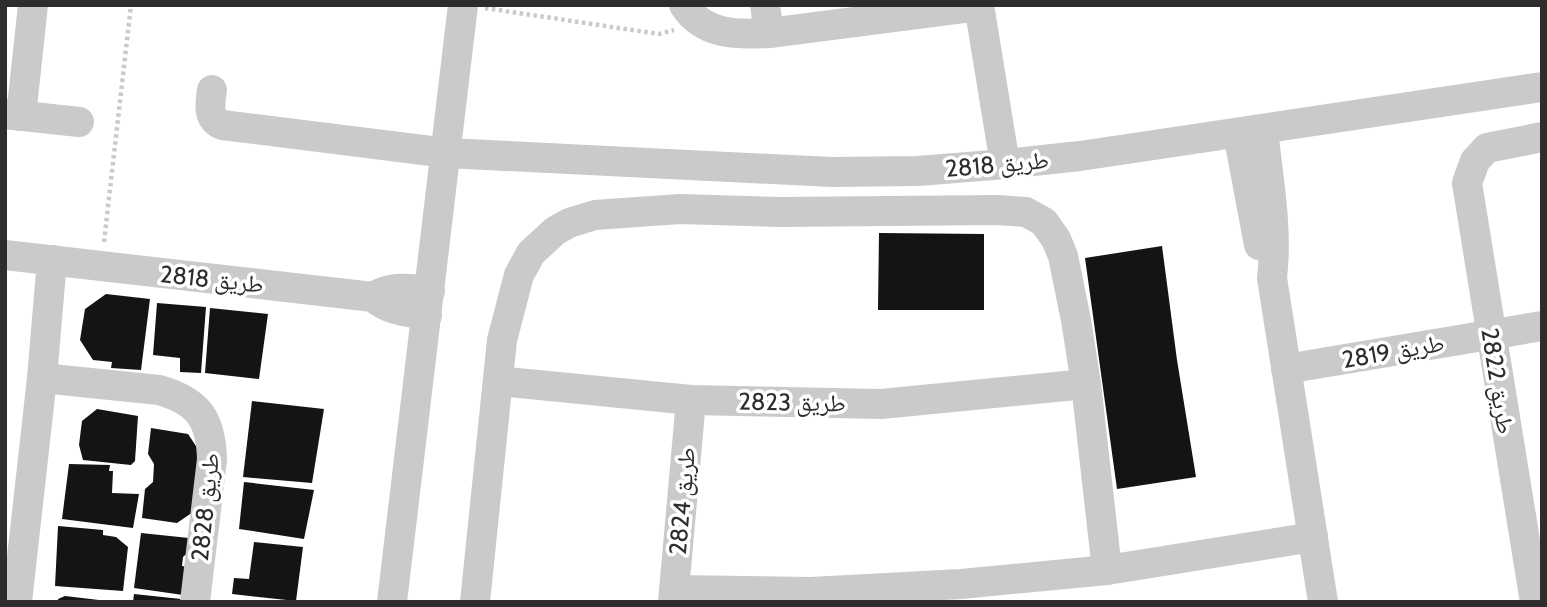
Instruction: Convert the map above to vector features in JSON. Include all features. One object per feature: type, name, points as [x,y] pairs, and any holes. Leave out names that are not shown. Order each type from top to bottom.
[{"type":"street","points":[[33,5],[13,115],[79,122]]},
{"type":"street","points":[[392,602],[463,5]]},
{"type":"street","points":[[692,14],[712,29],[747,34],[767,19],[979,5],[1005,164]]},
{"type":"street","name":"طريق 2818","points":[[212,90],[210,111],[216,122],[222,125],[447,153],[832,172],[918,171],[1080,156],[1542,87]]},
{"type":"street","points":[[1250,131],[1273,239],[1272,278],[1323,602]]},
{"type":"street","name":"طريق 2822","points":[[1535,602],[1532,520],[1490,334],[1467,183],[1475,161],[1487,148],[1542,137]]},
{"type":"street","points":[[475,602],[502,340],[500,308],[508,271],[520,248],[545,222],[561,213],[596,202],[644,202],[680,209],[780,212],[997,210],[1026,212],[1044,222],[1056,239],[1063,256],[1076,320],[1107,570]]},
{"type":"street","name":"طريق 2818","points":[[5,255],[373,297],[380,292],[399,288],[429,303]]},
{"type":"street","points":[[17,602],[52,260]]},
{"type":"street","name":"طريق 2819","points":[[1286,369],[1542,326]]},
{"type":"street","name":"طريق 2828","points":[[41,378],[159,390],[178,395],[194,406],[205,421],[211,440],[212,459],[195,602]]},
{"type":"street","name":"طريق 2823","points":[[498,381],[691,400],[881,404],[1086,384]]},
{"type":"street","name":"طريق 2824","points":[[674,596],[691,400]]},
{"type":"street","points":[[674,596],[961,584],[1107,570],[1313,537]]},
{"type":"path","points":[[102,267],[131,5]]},
{"type":"path","points":[[463,5],[659,34],[692,14]]},
{"type":"building","points":[[879,233],[984,234],[984,310],[878,310]]},
{"type":"building","points":[[1162,246],[1196,477],[1117,489],[1085,258]]},
{"type":"building","points":[[106,294],[150,299],[141,370],[111,368],[112,362],[93,360],[80,340],[85,309]]},
{"type":"building","points":[[157,303],[206,307],[201,373],[180,372],[180,358],[153,355]]},
{"type":"building","points":[[210,308],[268,314],[259,379],[205,373]]},
{"type":"building","points":[[252,401],[324,409],[312,483],[243,477]]},
{"type":"building","points":[[97,409],[138,416],[135,461],[131,465],[83,460],[79,445],[82,421]]},
{"type":"building","points":[[151,428],[188,434],[202,455],[196,510],[177,523],[142,518],[145,489],[153,482],[154,464],[148,454]]},
{"type":"building","points":[[69,464],[110,465],[109,471],[113,471],[112,493],[139,494],[133,528],[62,519]]},
{"type":"building","points":[[244,482],[314,490],[304,539],[239,529]]},
{"type":"building","points":[[58,526],[103,530],[103,535],[116,537],[128,547],[123,591],[55,586]]},
{"type":"building","points":[[141,533],[189,538],[192,549],[183,557],[182,566],[198,569],[190,596],[134,588]]},
{"type":"building","points":[[254,542],[303,547],[296,601],[232,594],[234,578],[249,579]]},
{"type":"building","points":[[134,594],[181,599],[181,602],[133,602]]},
{"type":"building","points":[[65,596],[99,602],[58,602],[58,599]]}]
